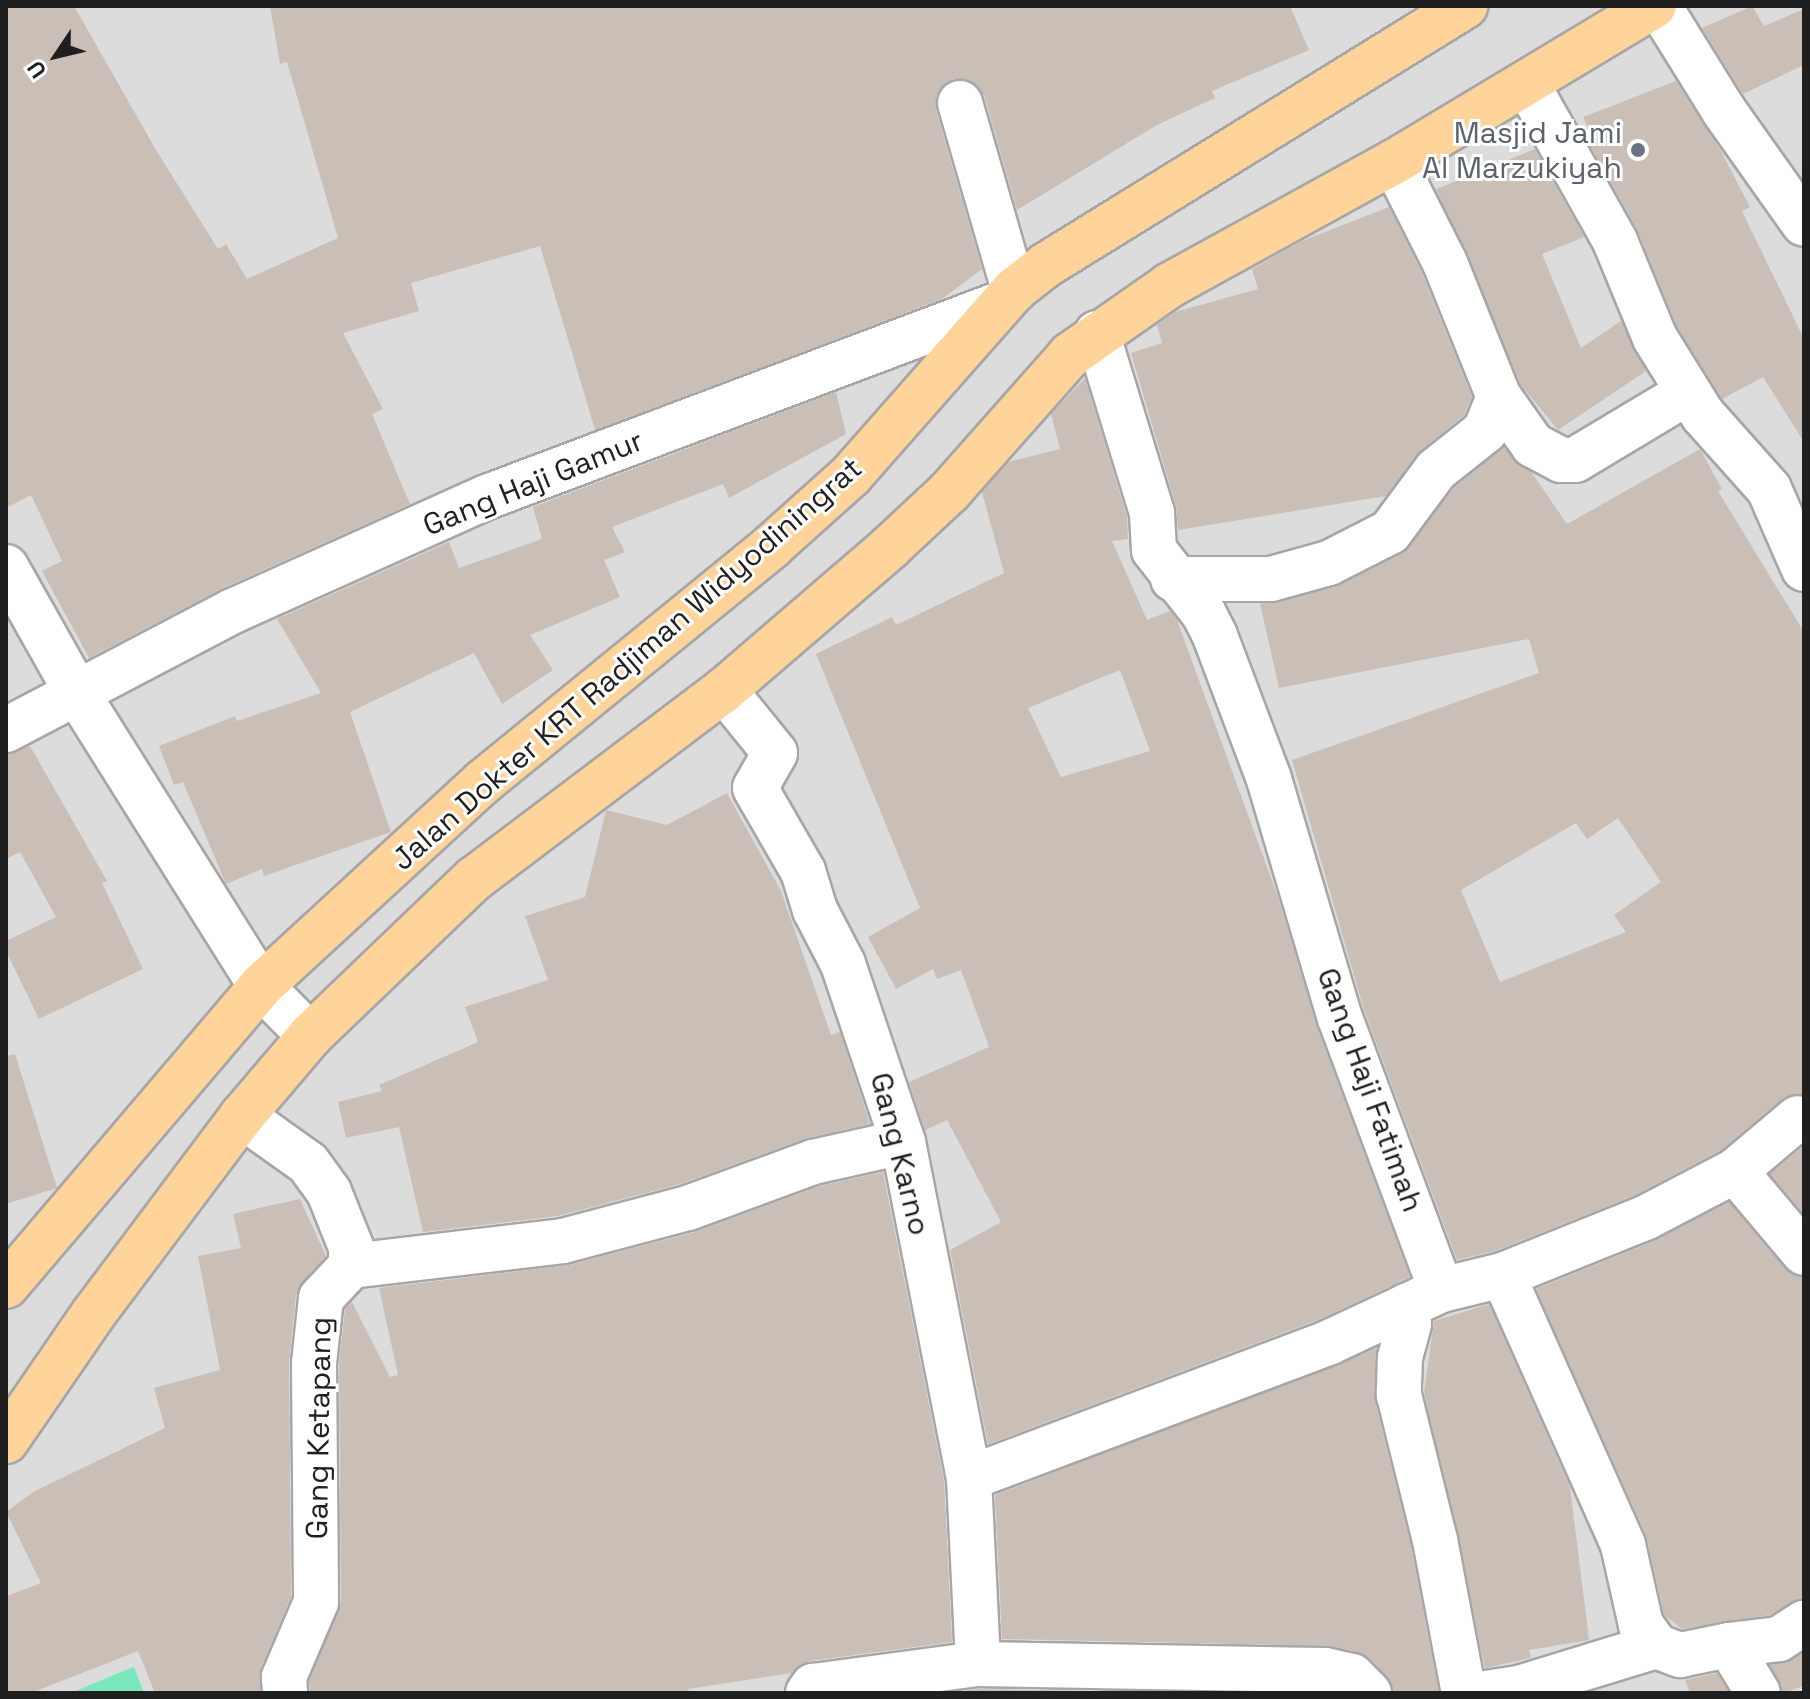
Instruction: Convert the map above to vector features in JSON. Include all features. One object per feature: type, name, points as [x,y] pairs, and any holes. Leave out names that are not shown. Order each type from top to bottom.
[{"type":"main road","name":"Jalan Dokter KRT Radjiman Widyodiningrat","points":[[6,1286],[261,986],[483,782],[772,546],[851,475],[1008,296],[1046,265],[1465,6]]},
{"type":"main road","name":"Jalan Dokter KRT Radjiman Widyodiningrat","points":[[6,1441],[94,1313],[242,1116],[310,1036],[474,879],[724,690],[949,492],[1046,380],[1097,333],[1170,285],[1394,162],[1656,6]]},
{"type":"street","points":[[1656,6],[1724,111],[1804,224]]},
{"type":"street","points":[[1527,84],[1615,241],[1655,338],[1687,393],[1769,489],[1804,569]]},
{"type":"street","points":[[960,103],[1008,296]]},
{"type":"street","points":[[1394,162],[1445,263],[1499,397],[1533,445],[1561,460],[1575,460],[1687,393]]},
{"type":"street","name":"Gang Haji Gamur","points":[[6,730],[233,611],[487,497],[1008,296]]},
{"type":"street","name":"Gang Haji Fatimah","points":[[1097,333],[1152,513],[1154,550],[1210,625],[1269,779],[1423,1298]]},
{"type":"street","points":[[1173,579],[1271,579],[1329,563],[1390,532],[1436,470],[1485,431],[1499,397]]},
{"type":"street","points":[[6,567],[77,693],[261,986],[310,1036]]},
{"type":"street","name":"Gang Karno","points":[[724,690],[775,753],[755,788],[803,871],[815,910],[843,964],[903,1142],[969,1478],[978,1664]]},
{"type":"street","points":[[242,1116],[308,1163],[329,1192],[351,1247],[351,1266],[563,1241],[688,1208],[813,1162],[903,1142]]},
{"type":"street","points":[[969,1478],[1302,1353],[1423,1298],[1503,1275],[1645,1218],[1735,1171],[1798,1118]]},
{"type":"street","points":[[1735,1171],[1804,1253]]},
{"type":"street","name":"Gang Ketapang","points":[[285,1693],[284,1677],[316,1602],[314,1363],[321,1298],[351,1266]]},
{"type":"street","points":[[1503,1275],[1623,1545],[1641,1625],[1656,1646],[1680,1655],[1779,1639],[1804,1623]]},
{"type":"street","points":[[1423,1298],[1409,1324],[1400,1357],[1399,1395],[1435,1540],[1464,1693]]},
{"type":"street","points":[[1729,1645],[1758,1693]]},
{"type":"street","points":[[1486,1693],[1522,1687],[1656,1646]]},
{"type":"street","points":[[811,1690],[978,1664],[1325,1670],[1352,1676],[1369,1693]]},
{"type":"shaded area","points":[[6,6],[1804,6],[1804,1693],[6,1693]]},
{"type":"green space","points":[[133,1667],[144,1693],[71,1693]]},
{"type":"building","points":[[6,6],[74,6],[156,150],[218,249],[226,244],[247,279],[338,238],[287,62],[280,64],[270,6],[1290,6],[1309,50],[1212,91],[1215,98],[1157,125],[1017,210],[984,95],[967,79],[952,79],[936,96],[936,110],[982,269],[942,299],[595,430],[540,246],[411,283],[419,311],[343,333],[383,409],[372,414],[410,504],[223,588],[89,658],[42,571],[62,561],[31,495],[6,508]]},
{"type":"building","points":[[1752,6],[1764,26],[1804,9],[1804,65],[1743,94],[1702,28]]},
{"type":"building","points":[[1676,81],[1721,151],[1750,207],[1742,211],[1804,339],[1804,442],[1763,377],[1722,399],[1677,327],[1637,229],[1582,131],[1588,128],[1583,117]]},
{"type":"building","points":[[1535,149],[1584,237],[1542,254],[1581,348],[1621,321],[1646,371],[1558,430],[1521,385],[1436,189]]},
{"type":"building","points":[[1389,207],[1422,273],[1472,397],[1464,415],[1420,451],[1386,496],[1178,530],[1176,506],[1131,353],[1162,343],[1157,325],[1175,312],[1258,289],[1252,269],[1302,241]]},
{"type":"building","points":[[1085,378],[1127,517],[1128,539],[1112,541],[1147,620],[1170,611],[1177,620],[1278,897],[1317,1027],[1410,1277],[1320,1319],[988,1444],[950,1250],[1001,1222],[947,1120],[925,1130],[909,1082],[989,1047],[961,970],[937,979],[933,969],[896,989],[868,937],[920,908],[816,654],[892,617],[896,625],[1004,573],[982,492],[1008,462],[1060,449],[1051,414]],"holes":[[[1120,670],[1150,751],[1061,777],[1028,708]]]},
{"type":"building","points":[[836,392],[846,434],[729,498],[723,484],[612,527],[625,552],[604,560],[620,597],[530,635],[553,670],[502,704],[474,653],[350,712],[391,832],[264,876],[262,869],[226,884],[183,782],[174,785],[159,746],[235,716],[237,721],[321,693],[277,619],[449,542],[459,568],[542,539],[533,507]]},
{"type":"building","points":[[1504,447],[1532,473],[1567,524],[1700,449],[1722,489],[1718,491],[1804,632],[1804,1094],[1783,1098],[1721,1150],[1635,1195],[1495,1251],[1457,1260],[1364,1010],[1292,760],[1539,673],[1529,639],[1279,688],[1260,604],[1336,587],[1401,554],[1454,488]],"holes":[[[1618,818],[1661,882],[1614,915],[1626,932],[1500,982],[1461,890],[1576,823],[1587,839]]]},
{"type":"building","points":[[30,746],[107,881],[102,883],[143,969],[39,1019],[6,951],[6,941],[56,917],[20,852],[6,859],[6,755]]},
{"type":"building","points":[[727,793],[781,891],[831,1035],[840,1032],[870,1124],[807,1138],[680,1184],[558,1216],[423,1232],[399,1127],[346,1138],[338,1102],[382,1091],[379,1085],[478,1042],[465,1007],[548,980],[525,916],[585,897],[606,810],[667,825]]},
{"type":"building","points":[[15,1054],[57,1188],[6,1204],[6,1056]]},
{"type":"building","points":[[1804,1146],[1804,1214],[1770,1174]]},
{"type":"building","points":[[883,1172],[944,1481],[952,1642],[810,1661],[792,1673],[688,1689],[689,1693],[310,1693],[309,1681],[341,1602],[339,1364],[345,1309],[352,1302],[390,1377],[398,1375],[379,1288],[569,1265],[695,1232],[820,1186]]},
{"type":"building","points":[[300,1199],[326,1256],[296,1295],[289,1363],[291,1597],[261,1667],[260,1693],[155,1693],[138,1651],[31,1693],[6,1693],[6,1596],[41,1583],[6,1512],[33,1492],[165,1428],[154,1388],[220,1370],[198,1256],[241,1248],[233,1214]]},
{"type":"building","points":[[1729,1202],[1785,1269],[1804,1277],[1804,1598],[1770,1615],[1682,1629],[1664,1615],[1646,1535],[1536,1289],[1654,1241]]},
{"type":"building","points":[[1489,1304],[1570,1487],[1589,1640],[1529,1650],[1531,1658],[1485,1668],[1424,1392],[1434,1321]]},
{"type":"building","points":[[1377,1348],[1375,1401],[1411,1545],[1439,1693],[1393,1693],[1387,1676],[1370,1658],[1330,1646],[1002,1639],[995,1495]]},
{"type":"building","points":[[1804,1653],[1804,1686],[1783,1693],[1770,1665]]},
{"type":"building","points":[[1717,1673],[1729,1693],[1690,1693],[1685,1680]]},
{"type":"building","points":[[979,1689],[1209,1693],[950,1693]]},
{"type":"place","name":"Masjid Jami Al Marzukiyah","points":[[1638,150]]}]
